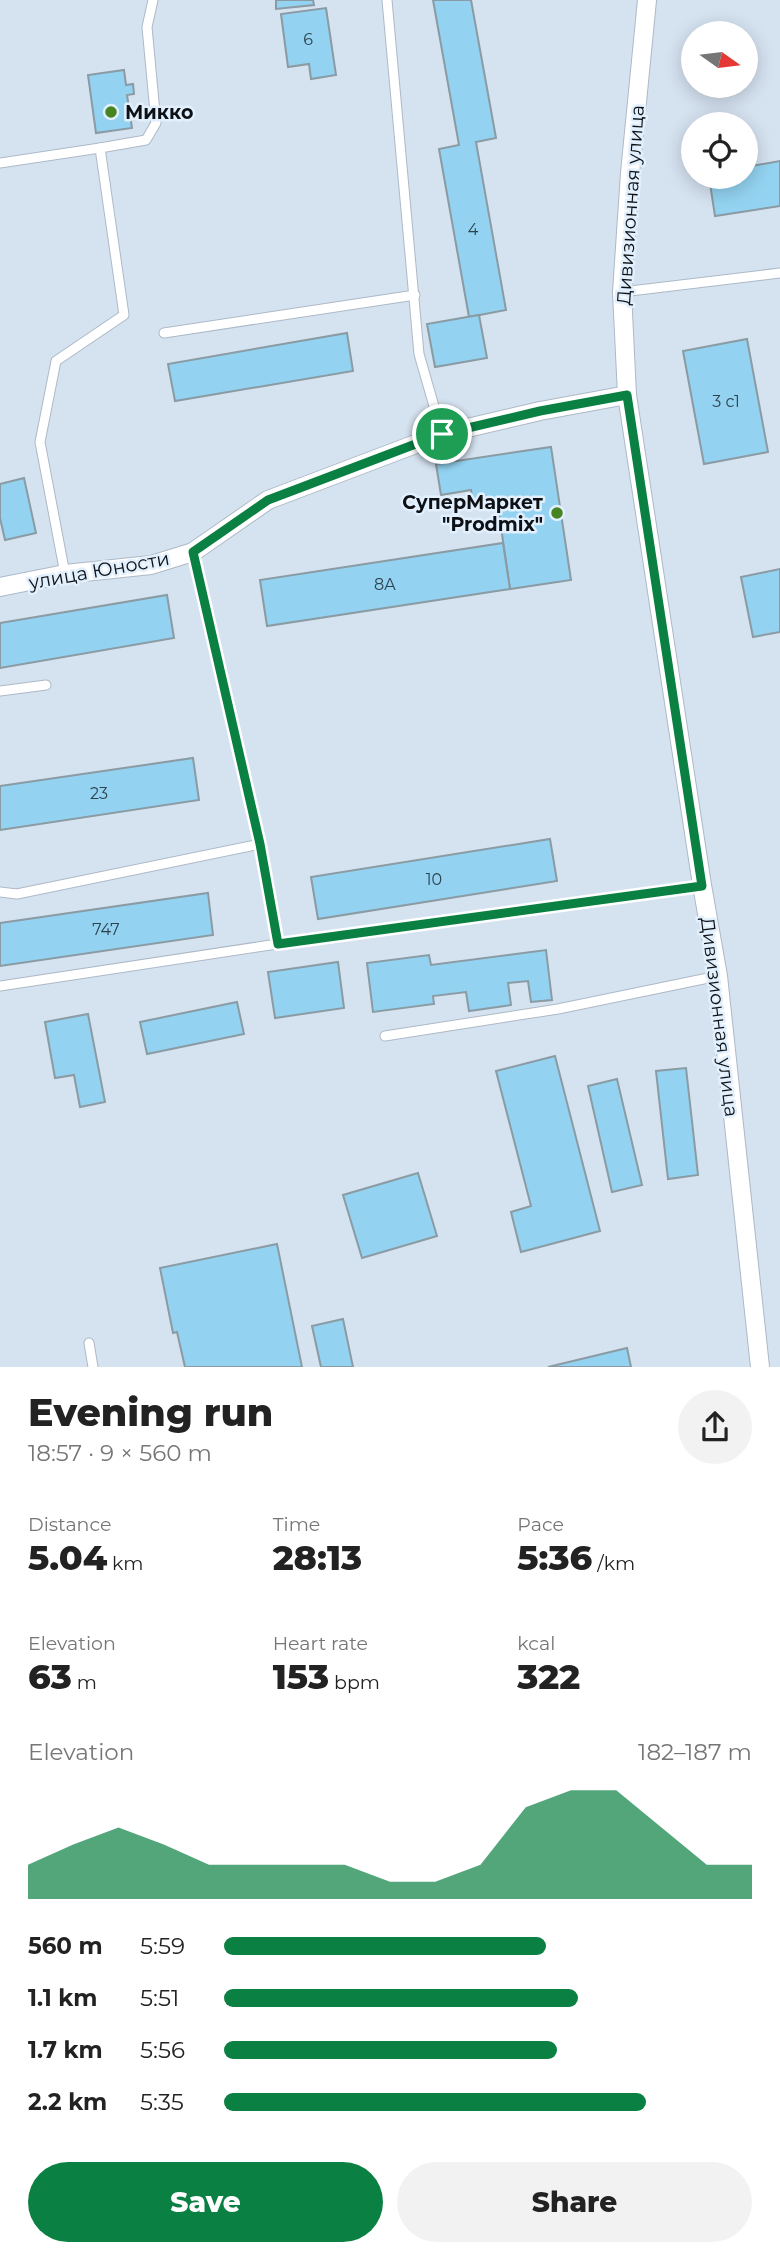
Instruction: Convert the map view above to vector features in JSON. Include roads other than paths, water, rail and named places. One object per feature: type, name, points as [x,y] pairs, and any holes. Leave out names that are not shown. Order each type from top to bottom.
[{"type":"street","name":"Дивизионная улица","points":[[647,0],[630,173],[622,292],[627,395],[718,976],[760,1367]]},
{"type":"street","name":"улица Юности","points":[[0,587],[65,574],[151,565],[193,552],[268,500],[442,434],[540,411],[627,395]]},
{"type":"lane","points":[[0,163],[146,139],[156,124],[147,27],[153,0]]},
{"type":"lane","points":[[387,0],[419,354],[442,434]]},
{"type":"lane","points":[[65,574],[40,442],[56,361],[124,315],[100,148]]},
{"type":"lane","points":[[622,292],[780,273]]},
{"type":"lane","points":[[164,332],[415,295]]},
{"type":"lane","points":[[193,552],[260,844],[278,944]]},
{"type":"lane","points":[[0,691],[46,685]]},
{"type":"lane","points":[[0,892],[18,894],[260,844]]},
{"type":"lane","points":[[0,986],[278,944],[702,886]]},
{"type":"lane","points":[[385,1036],[558,1009],[718,976]]},
{"type":"lane","points":[[89,1343],[93,1367]]},
{"type":"place","name":"Микко","points":[[111,112]]},
{"type":"place","name":"СуперМаркет \"Prodmix\"","points":[[557,513]]}]
